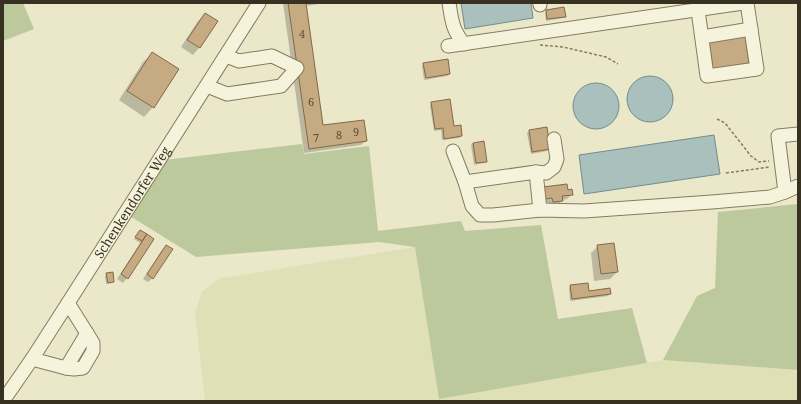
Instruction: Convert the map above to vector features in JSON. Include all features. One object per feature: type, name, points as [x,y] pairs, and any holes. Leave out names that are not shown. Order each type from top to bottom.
[{"type":"street","name":"Schenkendorfer Weg","points":[[3,401],[32,359],[259,3]]},
{"type":"street","points":[[449,3],[454,30],[464,44]]},
{"type":"street","points":[[448,46],[699,6],[737,3]]},
{"type":"street","points":[[699,6],[707,76],[757,69],[747,3]]},
{"type":"street","points":[[702,36],[751,29]]},
{"type":"street","points":[[207,86],[227,94],[281,86],[297,68],[272,56],[239,61],[226,56]]},
{"type":"street","points":[[785,192],[778,136],[798,134]]},
{"type":"street","points":[[465,182],[536,172],[546,173],[554,167],[557,159],[554,139]]},
{"type":"street","points":[[453,151],[465,182],[472,206],[480,215],[540,210],[584,211],[770,197],[798,186]]},
{"type":"street","points":[[536,172],[540,210]]},
{"type":"street","points":[[32,359],[66,368],[87,333],[68,303]]},
{"type":"path","points":[[535,44],[563,47],[606,58],[618,64]]},
{"type":"path","points":[[717,119],[725,123],[751,156],[759,162],[781,163]]},
{"type":"path","points":[[726,173],[781,163]]},
{"type":"green space","points":[[3,3],[23,3],[34,29],[3,41]]},
{"type":"green space","points":[[302,144],[304,154],[369,146],[378,231],[461,221],[465,231],[541,225],[558,319],[632,308],[647,363],[439,399],[415,247],[379,242],[196,257],[130,216],[164,160]]},
{"type":"green space","points":[[798,204],[798,370],[663,360],[697,296],[715,288],[718,212]]},
{"type":"green space","points":[[415,247],[439,399],[663,360],[798,370],[798,401],[205,401],[195,313],[202,291],[221,278]]},
{"type":"water","points":[[461,3],[531,3],[533,18],[465,29]]},
{"type":"water","points":[[645,76],[655,76],[663,80],[669,86],[673,94],[673,104],[669,112],[663,118],[655,122],[645,122],[637,118],[631,112],[627,104],[627,94],[631,86],[637,80]]},
{"type":"water","points":[[591,83],[601,83],[609,87],[615,93],[619,101],[619,111],[615,119],[609,125],[601,129],[591,129],[583,125],[577,119],[573,111],[573,101],[577,93],[583,87]]},
{"type":"water","points":[[714,135],[720,174],[584,194],[579,155]]},
{"type":"building","points":[[288,3],[306,3],[323,125],[364,120],[367,141],[309,149]]},
{"type":"building","points":[[564,7],[566,17],[547,19],[546,10]]},
{"type":"building","points":[[205,13],[218,21],[200,48],[187,40]]},
{"type":"building","points":[[745,36],[749,63],[713,69],[709,41]]},
{"type":"building","points":[[152,52],[179,69],[154,108],[127,91]]},
{"type":"building","points":[[448,59],[450,74],[426,78],[423,63]]},
{"type":"building","points":[[450,99],[454,126],[461,125],[462,136],[444,139],[443,128],[435,129],[431,102]]},
{"type":"building","points":[[547,127],[550,149],[532,152],[529,130]]},
{"type":"building","points":[[484,141],[487,162],[476,163],[473,143]]},
{"type":"building","points":[[567,184],[568,190],[572,189],[573,195],[562,196],[563,201],[553,202],[552,198],[545,199],[543,187]]},
{"type":"building","points":[[140,230],[147,234],[142,241],[135,237]]},
{"type":"building","points":[[147,234],[154,239],[128,279],[121,274]]},
{"type":"building","points":[[614,243],[618,272],[601,274],[597,245]]},
{"type":"building","points":[[166,245],[173,249],[153,279],[147,274]]},
{"type":"building","points":[[113,272],[114,282],[108,283],[106,273]]},
{"type":"building","points":[[588,283],[589,291],[610,288],[611,294],[572,299],[570,285]]},
{"type":"building","points":[[82,347],[90,352],[83,363],[75,358]]}]
